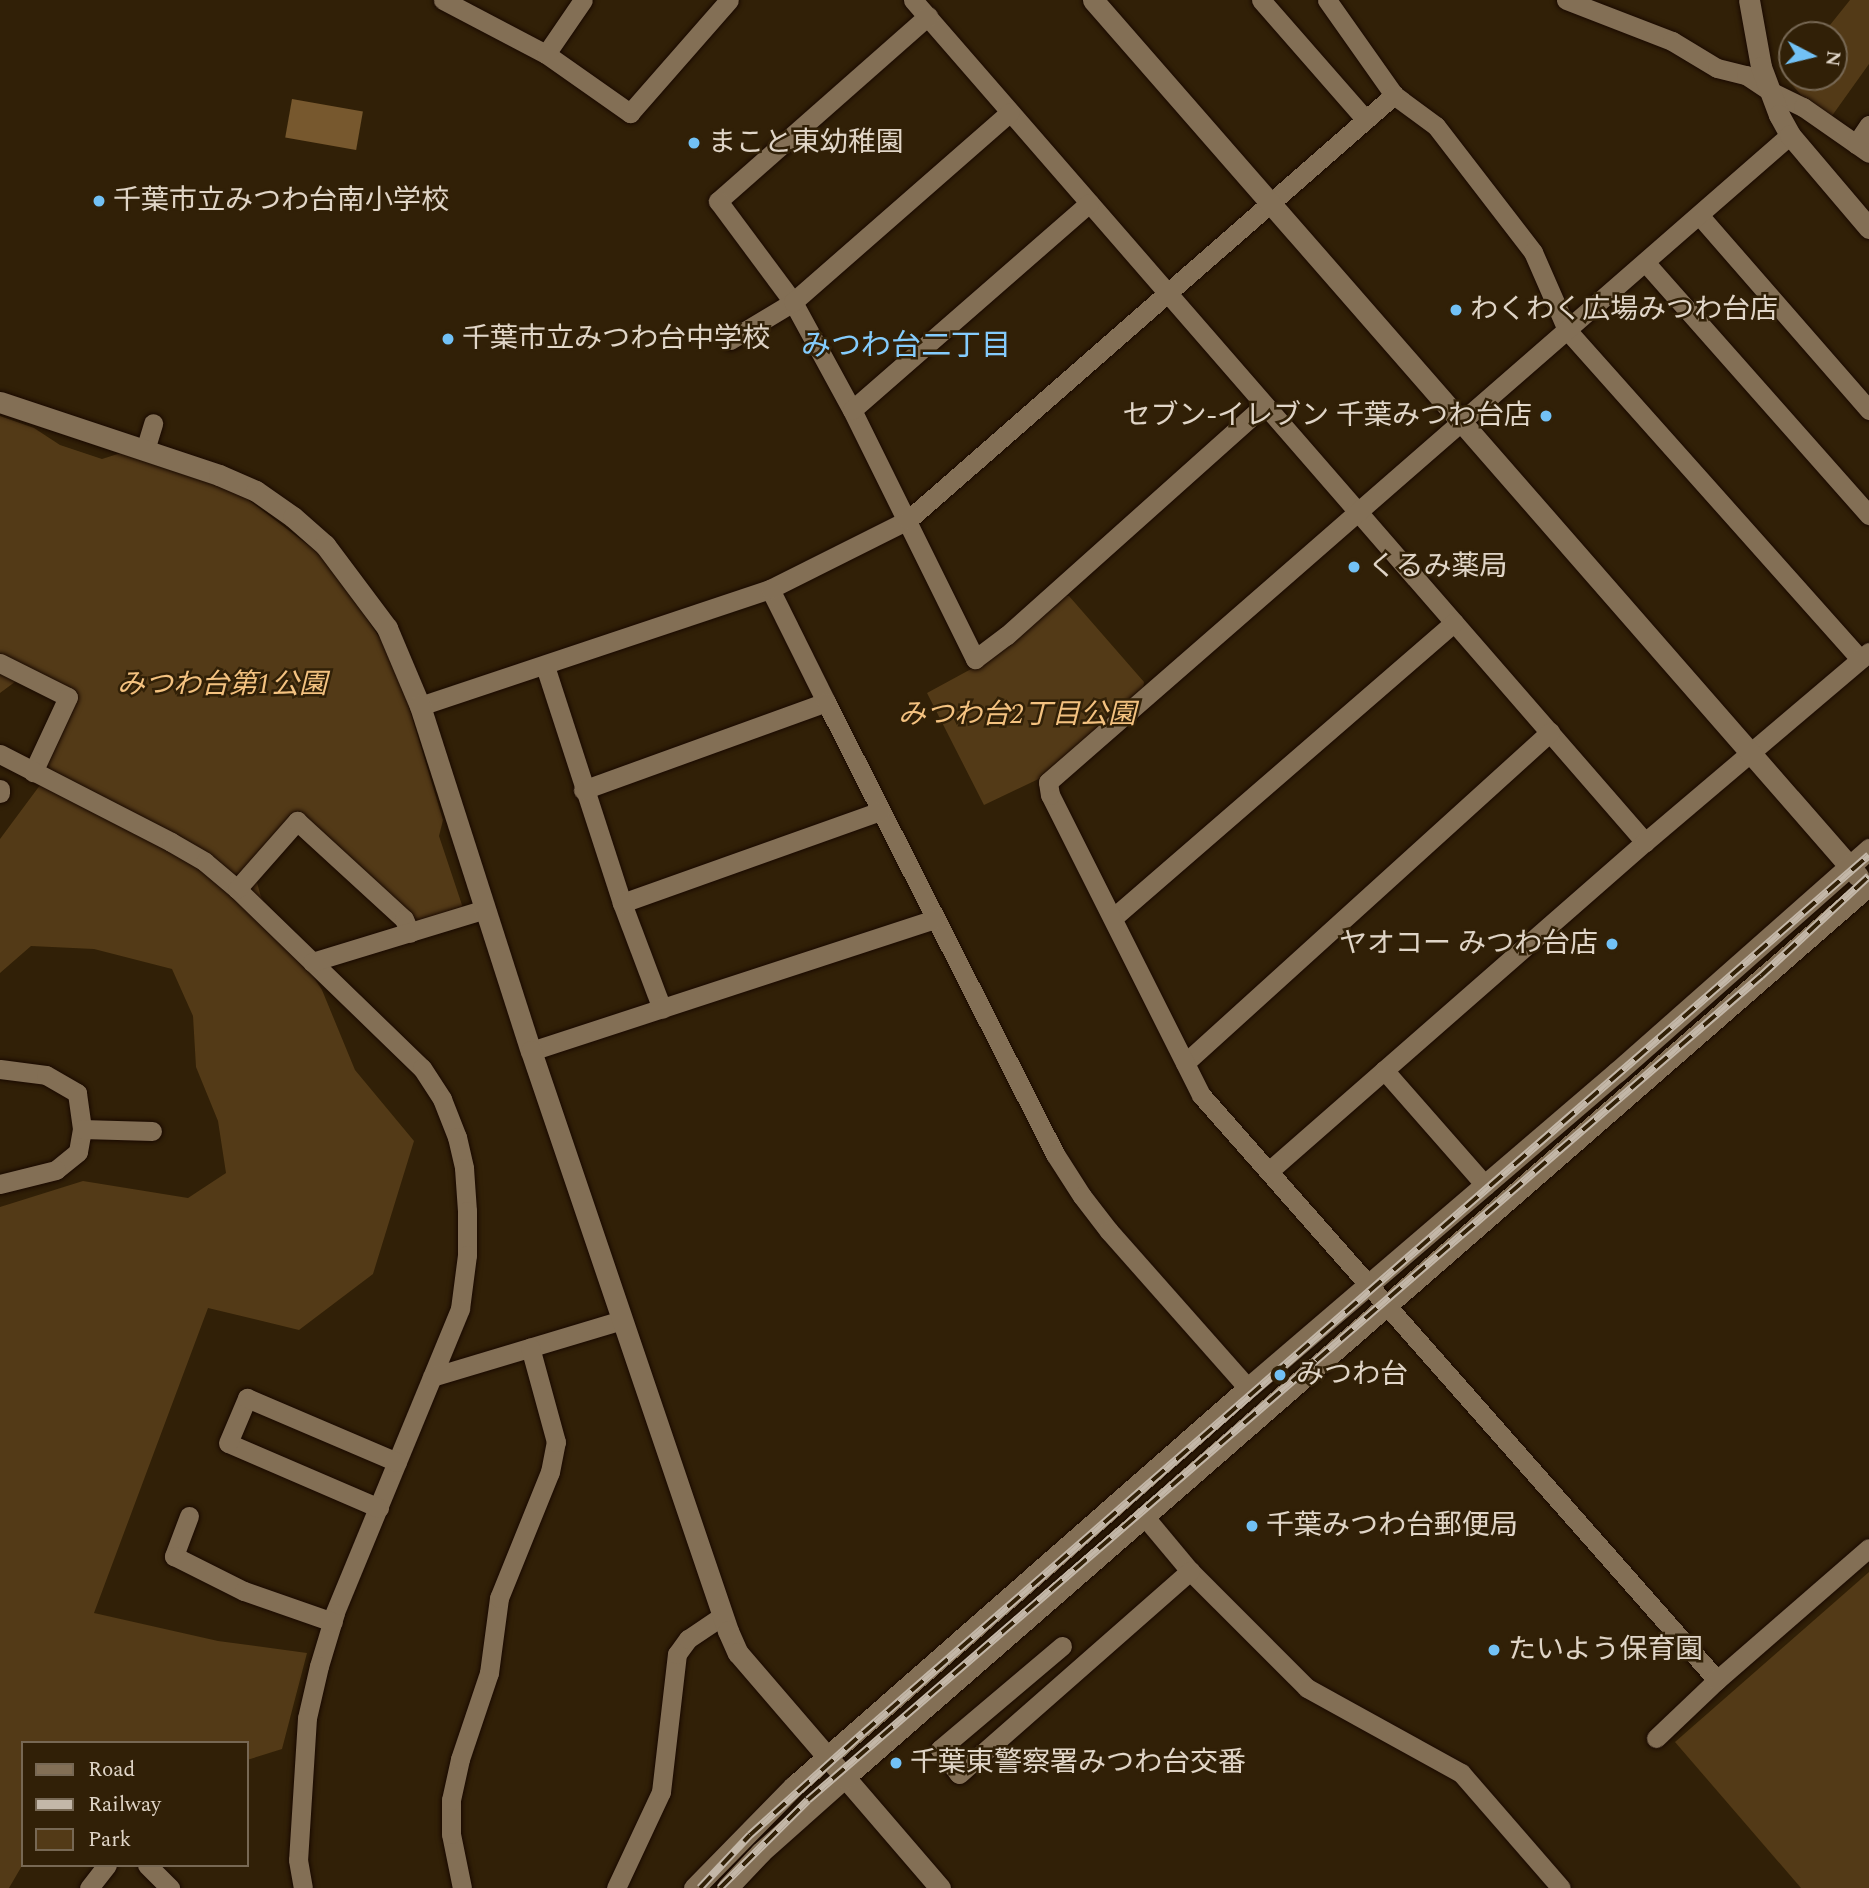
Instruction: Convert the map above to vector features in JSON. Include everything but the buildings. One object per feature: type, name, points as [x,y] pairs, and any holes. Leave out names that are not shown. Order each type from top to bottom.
[{"type":"street","points":[[546,54],[583,0]]},
{"type":"street","points":[[452,2],[546,54],[630,113],[730,0]]},
{"type":"street","points":[[913,0],[1645,842]]},
{"type":"street","points":[[727,1888],[761,1852],[844,1778],[1869,886],[1093,0]]},
{"type":"street","points":[[1261,0],[1366,120]]},
{"type":"street","points":[[1269,1171],[1645,842],[1864,656],[1567,330],[1533,252],[1436,126],[1394,95],[1327,0]]},
{"type":"street","points":[[1566,0],[1672,41],[1717,68],[1746,75],[1770,91],[1803,107],[1863,149],[1869,125]]},
{"type":"street","points":[[1749,0],[1755,42],[1770,91],[1790,135],[1869,228]]},
{"type":"street","points":[[928,16],[718,201],[793,302],[852,410],[975,659],[1006,636],[1264,405]]},
{"type":"street","points":[[420,706],[770,589],[908,520],[1394,95]]},
{"type":"street","points":[[730,340],[793,302],[1010,112]]},
{"type":"street","points":[[1717,1680],[1201,1095],[1114,917],[1050,795],[1048,782],[1790,135]]},
{"type":"street","points":[[852,410],[1089,203]]},
{"type":"street","points":[[1699,215],[1869,410]]},
{"type":"street","points":[[1646,262],[1869,515]]},
{"type":"street","points":[[0,402],[145,450],[256,491],[293,517],[325,545],[387,628],[420,706],[531,1051],[722,1616],[738,1653],[940,1888]]},
{"type":"street","points":[[145,450],[153,423]]},
{"type":"street","points":[[770,589],[1055,1154],[1082,1196],[1248,1388]]},
{"type":"street","points":[[1114,917],[1454,622]]},
{"type":"street","points":[[0,663],[68,697],[33,772]]},
{"type":"street","points":[[545,666],[583,790],[662,1009]]},
{"type":"street","points":[[583,790],[825,702]]},
{"type":"street","points":[[1185,1063],[1550,732]]},
{"type":"street","points":[[0,754],[205,862],[391,1035],[422,1068],[442,1099],[457,1137],[464,1168],[467,1255],[460,1309],[333,1622],[307,1718],[298,1860],[303,1888]]},
{"type":"street","points":[[622,903],[880,811]]},
{"type":"street","points":[[237,889],[296,821],[404,919],[410,933]]},
{"type":"street","points":[[694,1888],[746,1832],[826,1758],[1248,1388],[1486,1186],[1869,849]]},
{"type":"street","points":[[312,962],[485,909]]},
{"type":"street","points":[[531,1051],[935,919]]},
{"type":"street","points":[[0,1069],[46,1075],[77,1093],[82,1129],[78,1152],[56,1170],[0,1184]]},
{"type":"street","points":[[1384,1070],[1486,1186]]},
{"type":"street","points":[[82,1129],[152,1131]]},
{"type":"street","points":[[432,1377],[622,1320]]},
{"type":"street","points":[[462,1888],[451,1834],[451,1800],[460,1759],[489,1673],[499,1598],[550,1472],[556,1442],[530,1347]]},
{"type":"street","points":[[379,1508],[228,1443],[247,1398],[397,1462]]},
{"type":"street","points":[[190,1516],[174,1556],[244,1591],[333,1622]]},
{"type":"street","points":[[1144,1516],[1190,1571],[1307,1688],[1461,1773],[1561,1888]]},
{"type":"street","points":[[1656,1738],[1717,1680],[1869,1548]]},
{"type":"street","points":[[1062,1646],[940,1749],[959,1774],[1190,1571]]},
{"type":"street","points":[[616,1888],[661,1792],[677,1654],[688,1639],[722,1616]]},
{"type":"street","points":[[89,1888],[105,1867]]},
{"type":"street","points":[[149,1867],[170,1888]]},
{"type":"green space","points":[[1850,0],[1869,0],[1869,64],[1829,120],[1798,91],[1848,91],[1848,21],[1833,21]]},
{"type":"green space","name":"みつわ台第1公園","points":[[0,416],[34,428],[60,445],[102,459],[127,451],[242,495],[328,560],[395,661],[443,820],[439,836],[464,911],[414,926],[294,814],[251,861],[261,897],[322,990],[355,1070],[414,1141],[373,1274],[299,1330],[208,1308],[94,1613],[218,1641],[307,1653],[282,1749],[248,1760],[248,1741],[21,1741],[21,1867],[9,1888],[0,1888],[0,1207],[83,1181],[188,1198],[226,1173],[218,1121],[196,1067],[193,1016],[172,969],[94,949],[31,946],[0,973],[0,839],[49,773],[39,768],[75,697],[27,673],[0,693]]},
{"type":"green space","name":"みつわ台2丁目公園","points":[[1058,596],[1069,596],[1144,682],[1143,691],[1047,775],[984,805],[927,693],[973,668]]},
{"type":"green space","points":[[1869,1572],[1869,1888],[1801,1888],[1675,1742]]},
{"type":"shaded area","points":[[292,99],[363,112],[356,150],[285,137]]},
{"type":"railway","points":[[700,1888],[750,1835],[863,1733],[1869,855]]},
{"type":"railway","points":[[720,1888],[808,1800],[1761,976],[1869,876]]},
{"type":"place","name":"まこと東幼稚園","points":[[694,143]]},
{"type":"place","name":"千葉市立みつわ台南小学校","points":[[99,201]]},
{"type":"place","name":"わくわく広場みつわ台店","points":[[1456,310]]},
{"type":"place","name":"千葉市立みつわ台中学校","points":[[448,339]]},
{"type":"place","name":"セブン-イレブン 千葉みつわ台店","points":[[1546,416]]},
{"type":"place","name":"くるみ薬局","points":[[1354,567]]},
{"type":"place","name":"ヤオコー みつわ台店","points":[[1612,944]]},
{"type":"place","name":"みつわ台","points":[[1280,1375]]},
{"type":"place","name":"千葉みつわ台郵便局","points":[[1252,1526]]},
{"type":"place","name":"たいよう保育園","points":[[1494,1650]]},
{"type":"place","name":"千葉東警察署みつわ台交番","points":[[896,1763]]},
{"type":"district","name":"みつわ台二丁目","points":[[906,346]]}]
